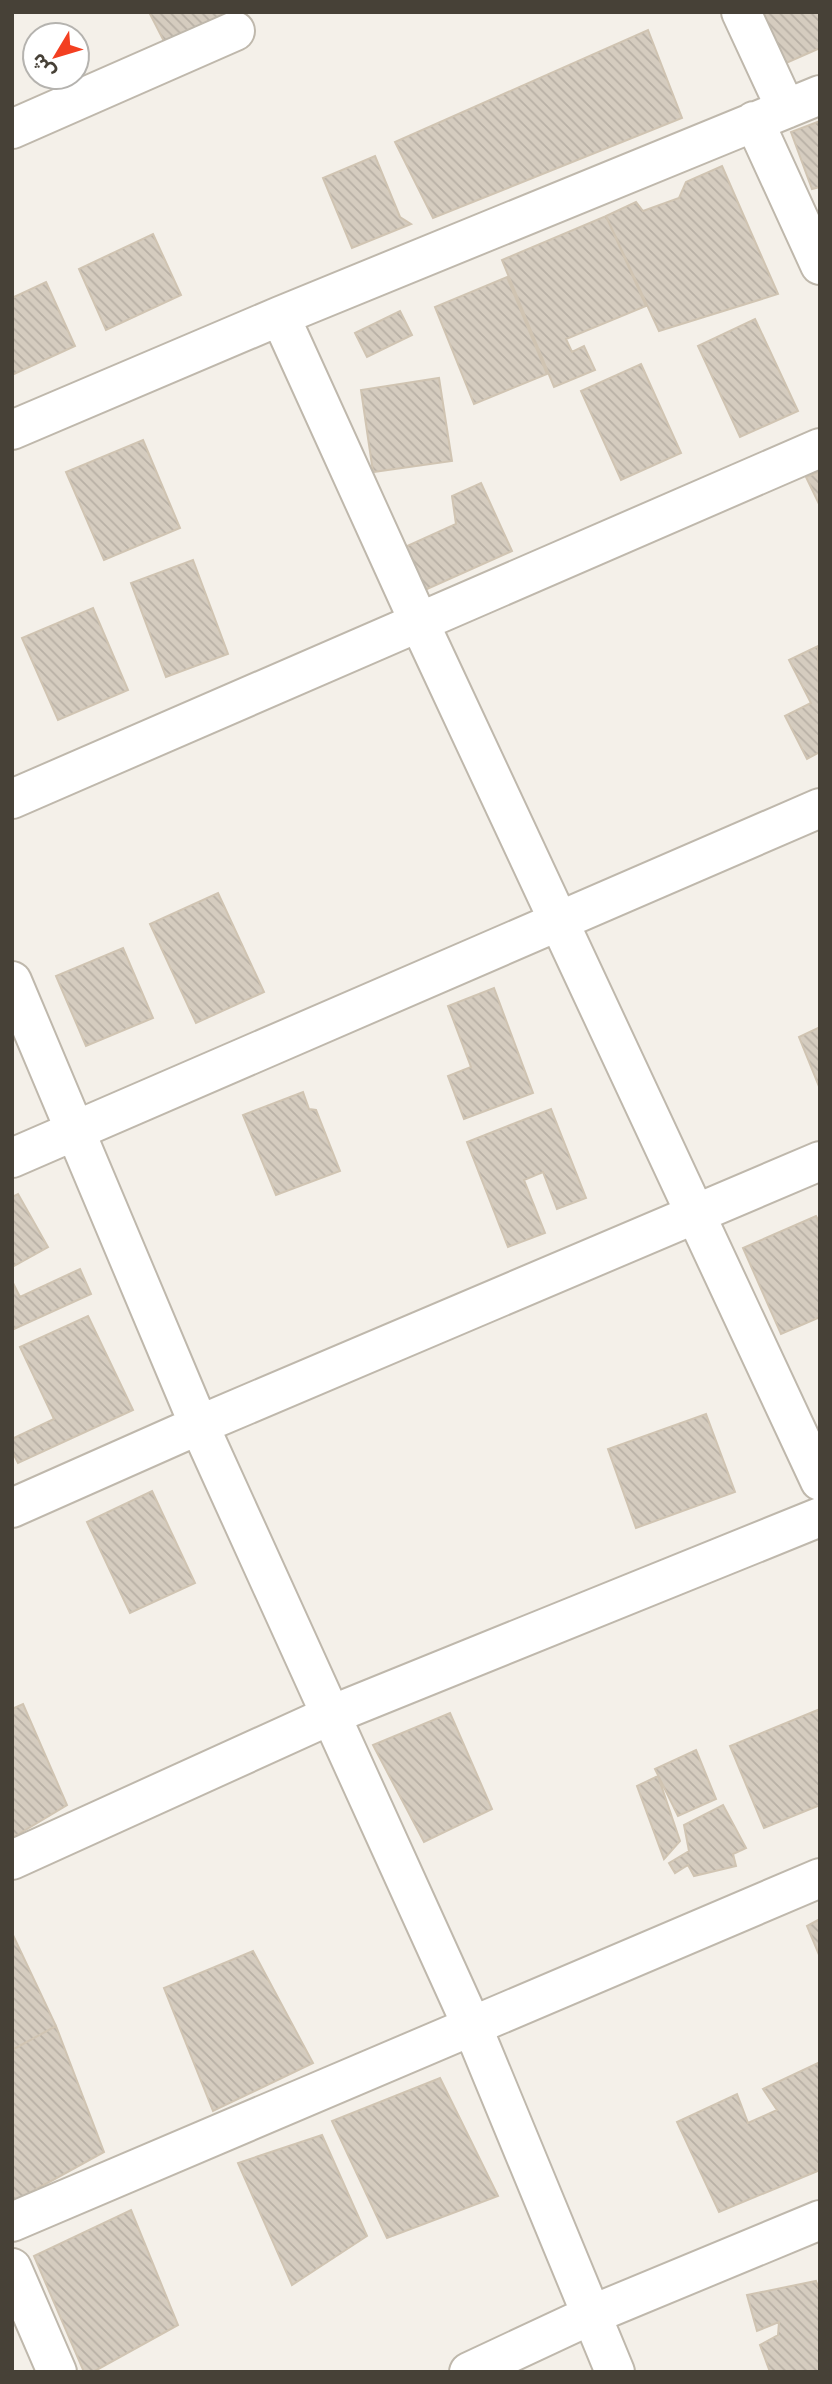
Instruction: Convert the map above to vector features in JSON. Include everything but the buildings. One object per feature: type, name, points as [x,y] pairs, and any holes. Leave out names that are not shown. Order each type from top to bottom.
[{"type":"street","points":[[741,12],[786,108],[820,265]]},
{"type":"street","points":[[12,130],[235,31]]},
{"type":"street","points":[[12,430],[280,316],[786,108]]},
{"type":"street","points":[[280,316],[419,622],[820,1480]]},
{"type":"street","points":[[12,799],[820,449]]},
{"type":"street","points":[[12,1158],[820,808]]},
{"type":"street","points":[[12,981],[200,1425],[472,2026],[615,2372]]},
{"type":"street","points":[[12,1507],[820,1161]]},
{"type":"street","points":[[12,1860],[331,1715],[820,1517]]},
{"type":"street","points":[[12,2222],[820,1878]]},
{"type":"street","points":[[469,2372],[591,2315],[820,2220]]},
{"type":"street","points":[[12,2268],[57,2372]]}]
